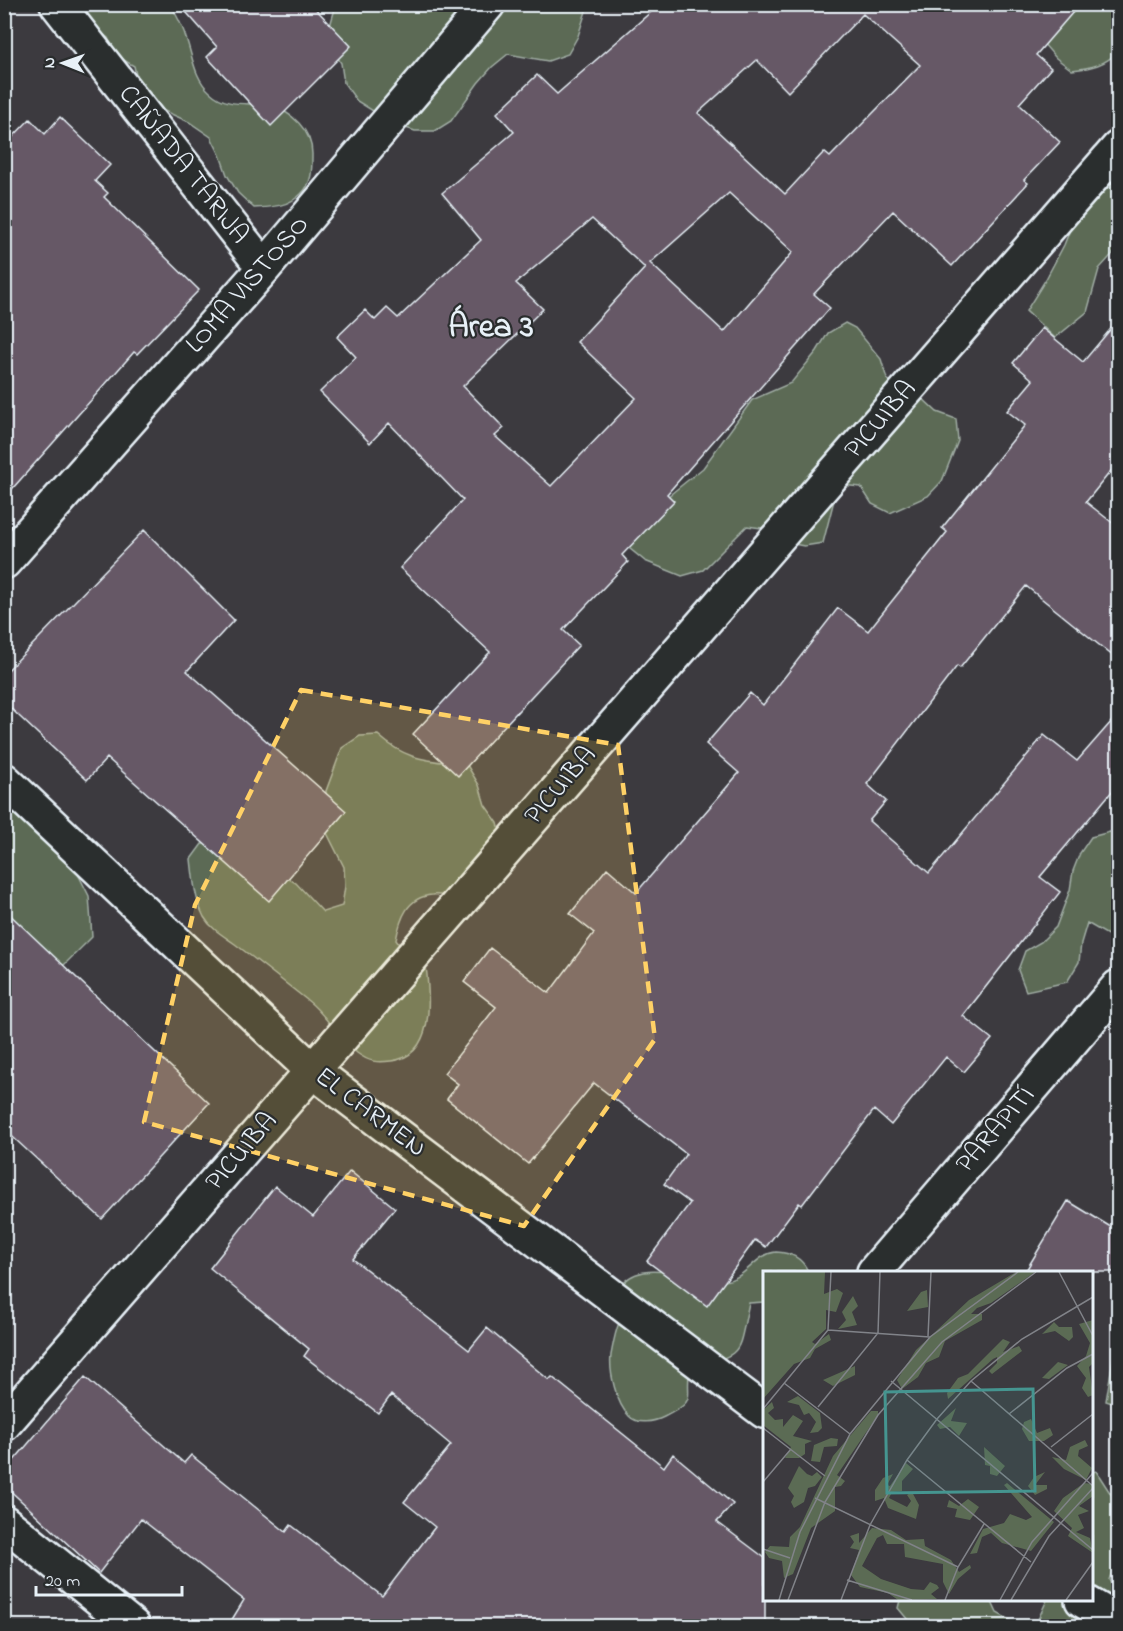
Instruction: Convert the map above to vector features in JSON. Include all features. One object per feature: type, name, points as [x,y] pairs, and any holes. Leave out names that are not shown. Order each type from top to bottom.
[{"type":"street","name":"CAÑADA TARIJA","points":[[57,4],[264,268]]},
{"type":"street","name":"LOMA VISTOSO","points":[[4,562],[264,268],[488,4]]},
{"type":"street","name":"PICUIBA","points":[[4,1424],[1119,148]]},
{"type":"street","name":"EL CARMEN","points":[[4,780],[313,1071],[762,1406]]},
{"type":"street","name":"PARAPITÍ","points":[[875,1271],[1119,987]]},
{"type":"street","points":[[4,1522],[133,1626]]},
{"type":"street","points":[[1085,1601],[1119,1621]]},
{"type":"highlighted area","points":[[301,690],[618,745],[655,1039],[524,1226],[144,1122],[195,905]]},
{"type":"green space","points":[[405,4],[420,8],[429,4],[588,5],[578,36],[568,54],[548,61],[508,54],[478,83],[451,121],[435,131],[415,131],[394,124],[357,101],[344,83],[341,63],[331,47],[330,26],[336,5]]},
{"type":"green space","points":[[67,5],[171,5],[183,29],[197,74],[210,92],[230,102],[267,105],[276,108],[292,117],[305,130],[311,147],[312,166],[311,176],[305,190],[291,202],[273,207],[254,208],[238,193],[227,175],[211,137],[189,122],[151,105],[139,88],[134,66],[117,56],[108,38]]},
{"type":"green space","points":[[969,5],[1118,5],[1118,51],[1098,65],[1072,70],[1056,58],[1043,43]]},
{"type":"green space","points":[[1118,169],[1118,248],[1099,269],[1087,312],[1055,338],[1026,311],[1064,245],[1079,207]]},
{"type":"green space","points":[[845,323],[855,328],[881,359],[887,379],[903,391],[922,398],[937,412],[956,419],[958,441],[942,481],[928,496],[890,513],[872,504],[861,487],[841,485],[833,504],[823,543],[804,546],[783,542],[769,529],[747,526],[703,570],[682,576],[645,561],[629,548],[624,528],[656,506],[703,468],[752,400],[791,383],[817,351],[828,333]]},
{"type":"green space","points":[[378,735],[409,755],[467,765],[479,785],[485,805],[498,823],[503,844],[451,897],[437,895],[423,897],[416,900],[406,910],[396,940],[408,957],[426,966],[428,1009],[426,1024],[416,1049],[405,1057],[381,1062],[369,1060],[357,1053],[314,1006],[210,925],[198,903],[191,859],[202,844],[222,844],[296,883],[323,912],[342,906],[345,886],[344,867],[326,831],[326,791],[342,748],[360,736]]},
{"type":"green space","points":[[5,801],[70,858],[89,896],[92,937],[64,965],[25,953],[5,938]]},
{"type":"green space","points":[[1110,832],[1118,833],[1118,941],[1087,923],[1081,943],[1079,962],[1067,982],[1026,991],[1018,970],[1025,951],[1041,942],[1056,927],[1070,890],[1073,871],[1080,853],[1091,837]]},
{"type":"green space","points":[[786,1253],[802,1262],[808,1271],[763,1271],[763,1302],[749,1303],[743,1333],[736,1350],[721,1359],[690,1366],[688,1397],[686,1402],[675,1411],[651,1421],[641,1422],[632,1419],[620,1403],[612,1378],[611,1355],[615,1334],[624,1313],[623,1283],[644,1272],[656,1271],[709,1280],[729,1280],[743,1273],[768,1254]]},
{"type":"green space","points":[[1118,1356],[1118,1405],[1106,1401],[1113,1359]]},
{"type":"green space","points":[[1096,1471],[1118,1505],[1118,1555],[1109,1580],[1118,1593],[1118,1626],[1035,1626],[1047,1601],[1093,1601],[1093,1472]]},
{"type":"green space","points":[[900,1601],[991,1601],[997,1613],[1020,1626],[913,1626],[898,1608]]},
{"type":"building","points":[[179,4],[311,4],[351,46],[271,126],[207,57],[217,47]]},
{"type":"building","points":[[660,4],[1080,4],[1036,55],[1051,68],[1019,104],[1060,142],[1024,180],[1028,183],[952,266],[893,211],[814,294],[830,308],[667,494],[674,501],[622,555],[628,562],[563,630],[579,645],[458,776],[413,734],[490,652],[400,568],[463,500],[389,423],[370,443],[320,392],[356,357],[337,337],[365,310],[375,320],[387,308],[398,318],[481,240],[442,193],[514,132],[497,113],[537,75],[557,94]],"holes":[[[863,14],[920,65],[830,157],[824,152],[785,194],[698,113],[757,60],[788,92]],[[729,193],[793,252],[724,332],[650,263]],[[592,219],[645,268],[577,342],[636,398],[551,486],[495,436],[504,428],[463,386],[543,309],[516,283]]]},
{"type":"building","points":[[60,117],[110,165],[95,181],[108,193],[104,197],[199,290],[137,354],[134,352],[4,498],[4,146],[30,119],[45,134]]},
{"type":"building","points":[[1119,319],[1119,461],[1086,502],[1119,528],[1119,661],[1026,586],[960,668],[957,666],[867,784],[886,801],[869,821],[929,873],[1044,735],[1077,761],[1119,713],[1119,783],[1040,877],[1060,892],[963,1016],[992,1039],[964,1072],[946,1057],[891,1125],[874,1110],[802,1205],[799,1203],[766,1247],[755,1240],[707,1306],[647,1261],[690,1203],[664,1184],[686,1154],[594,1083],[528,1164],[447,1099],[458,1084],[444,1073],[496,1007],[464,982],[490,948],[549,993],[594,933],[570,914],[607,868],[636,893],[739,773],[706,744],[750,693],[763,705],[838,608],[868,631],[947,532],[942,528],[1025,425],[1007,411],[1033,380],[1013,363],[1042,328],[1083,362]]},
{"type":"building","points":[[144,530],[234,620],[187,671],[346,811],[269,901],[107,758],[87,780],[4,702],[4,674]]},
{"type":"building","points":[[4,909],[209,1103],[102,1219],[4,1129]]},
{"type":"building","points":[[350,1171],[395,1208],[353,1259],[469,1350],[487,1328],[549,1380],[552,1377],[664,1467],[673,1454],[733,1504],[717,1522],[763,1556],[765,1626],[228,1626],[244,1600],[141,1519],[99,1573],[4,1485],[4,1472],[85,1377],[184,1463],[191,1455],[286,1532],[291,1525],[382,1596],[435,1527],[404,1502],[451,1445],[391,1395],[378,1413],[304,1356],[309,1349],[210,1268],[275,1186],[313,1217]]},
{"type":"building","points":[[1068,1201],[1119,1232],[1119,1272],[1026,1271]]},
{"type":"district","name":"Área 3","points":[[491,328]]}]
